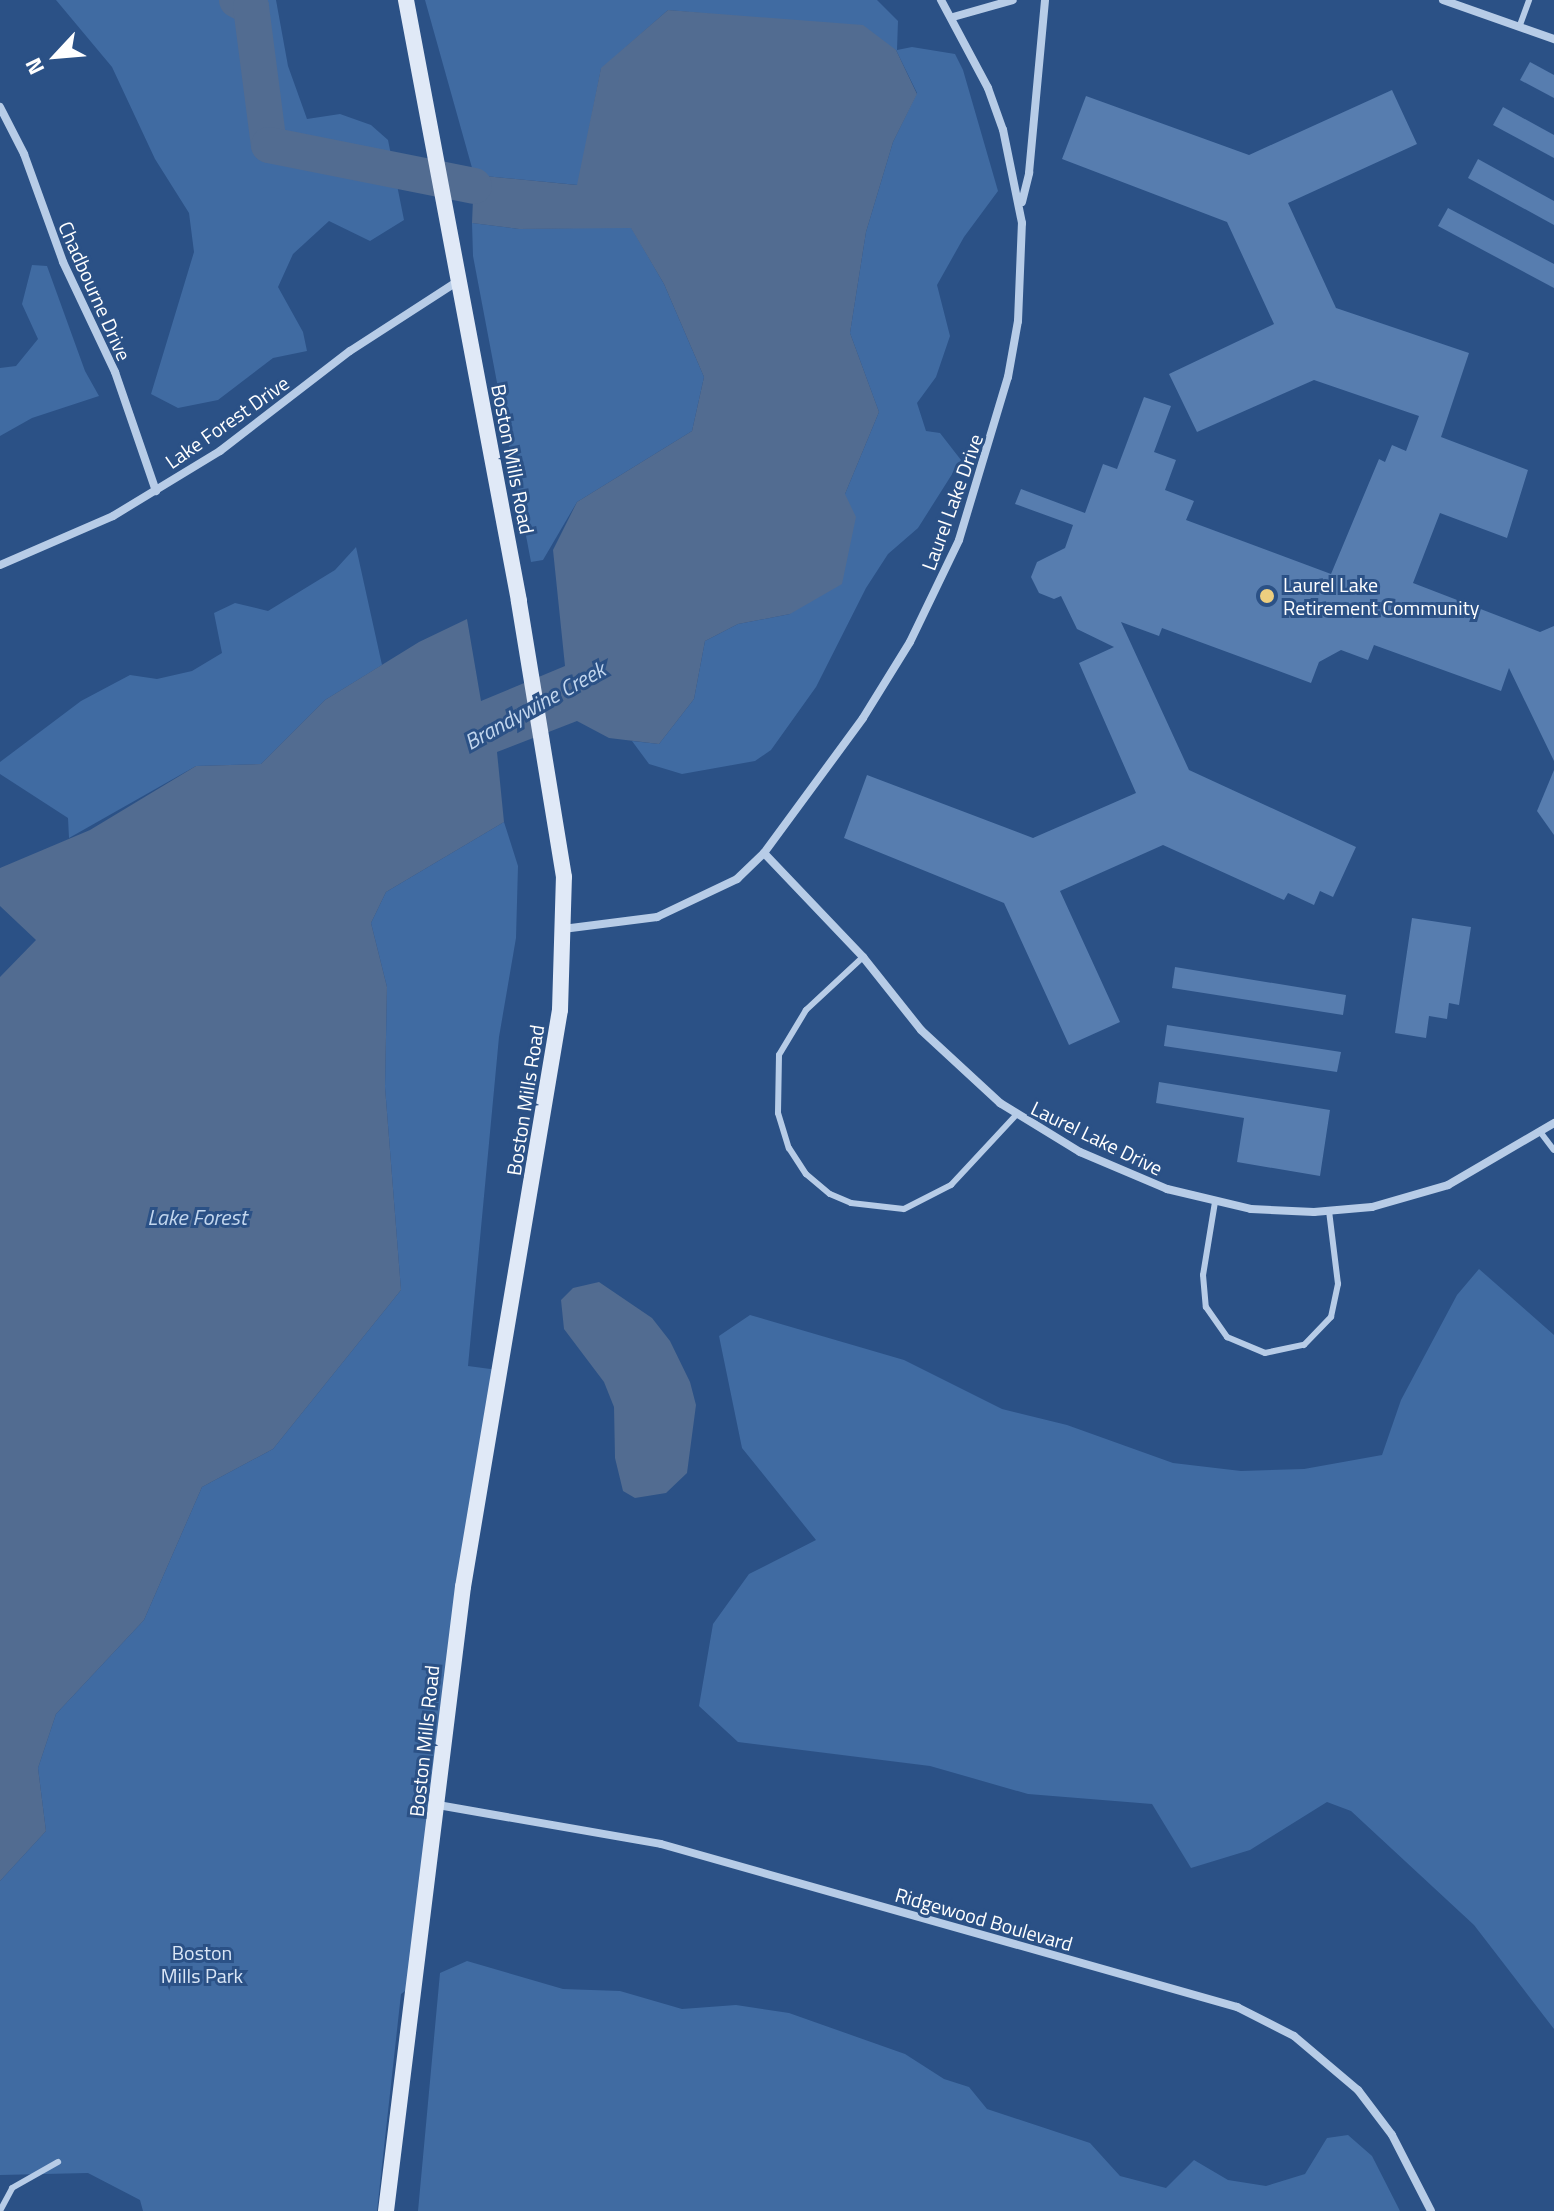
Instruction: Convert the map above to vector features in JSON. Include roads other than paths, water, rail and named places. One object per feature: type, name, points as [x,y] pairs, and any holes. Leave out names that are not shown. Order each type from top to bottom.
[{"type":"street","name":"Boston Mills Road","points":[[386,2211],[466,1573],[560,1010],[564,877],[519,601],[406,0]]},
{"type":"street","name":"Laurel Lake Drive","points":[[563,929],[657,917],[737,879],[764,853],[863,718],[910,642],[959,540],[1008,377],[1020,297],[1020,209],[1003,130],[953,17],[941,0]]},
{"type":"street","points":[[953,17],[1013,0]]},
{"type":"street","name":"Laurel Lake Drive","points":[[1020,209],[1029,173],[1045,0]]},
{"type":"street","points":[[1443,0],[1554,39]]},
{"type":"street","name":"Chadbourne Drive","points":[[0,107],[24,154],[63,262],[115,372],[156,491]]},
{"type":"street","name":"Lake Forest Drive","points":[[0,565],[74,536],[156,491],[220,451],[362,343],[459,281]]},
{"type":"street","name":"Laurel Lake Drive","points":[[764,853],[863,957],[921,1030],[1016,1115],[1141,1179],[1215,1202],[1329,1211],[1372,1207],[1433,1190],[1541,1133],[1554,1123]]},
{"type":"street","name":"Ridgewood Boulevard","points":[[438,1805],[661,1844],[1237,2007],[1306,2044],[1358,2090],[1392,2135],[1431,2211]]},
{"type":"lane","points":[[1520,25],[1529,0]]},
{"type":"lane","points":[[863,957],[806,1010],[779,1055],[778,1113],[789,1148],[806,1174],[830,1194],[851,1203],[904,1209],[951,1185],[1016,1115]]},
{"type":"lane","points":[[1541,1133],[1554,1150]]},
{"type":"lane","points":[[1215,1202],[1203,1275],[1206,1307],[1227,1337],[1265,1353],[1304,1345],[1331,1317],[1338,1284],[1329,1211]]},
{"type":"lane","points":[[0,2211],[12,2188],[58,2162]]},
{"type":"water","name":"Lake Forest","points":[[668,10],[863,25],[896,50],[917,94],[893,142],[866,232],[850,333],[879,412],[845,494],[856,517],[842,584],[790,614],[738,624],[705,641],[694,699],[659,744],[609,738],[577,721],[497,752],[504,822],[386,892],[371,923],[387,987],[385,1087],[401,1290],[273,1449],[202,1487],[144,1620],[56,1714],[38,1768],[46,1831],[0,1881],[0,977],[36,940],[0,906],[0,868],[90,830],[196,766],[261,764],[325,700],[419,642],[467,619],[481,701],[565,666],[553,550],[577,502],[692,431],[704,377],[664,284],[631,228],[519,229],[472,223],[474,175],[577,185],[601,68]]},
{"type":"water","points":[[599,1282],[652,1318],[670,1341],[690,1382],[696,1405],[687,1473],[666,1493],[635,1498],[623,1491],[615,1458],[614,1407],[604,1382],[564,1329],[561,1300],[573,1288]]},
{"type":"waterway","points":[[237,0],[251,7],[269,145],[474,186]]},
{"type":"place","name":"Laurel Lake Retirement Community","points":[[1267,596]]},
{"type":"water label","name":"Brandywine Creek","points":[[535,706]]},
{"type":"park label","name":"Boston Mills Park","points":[[202,1964]]}]
